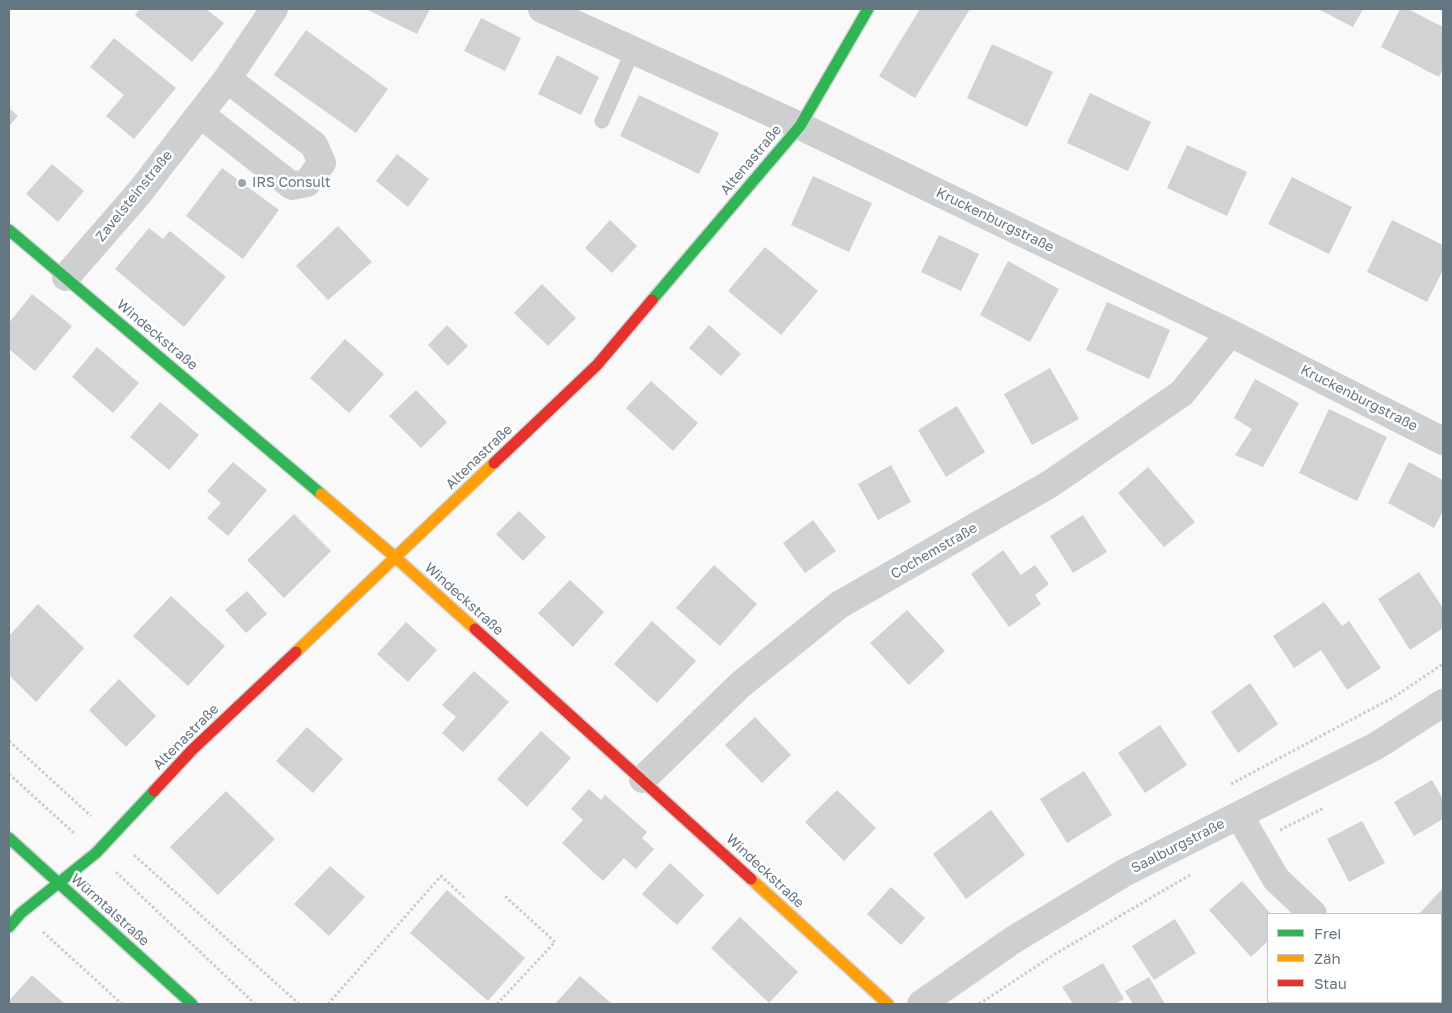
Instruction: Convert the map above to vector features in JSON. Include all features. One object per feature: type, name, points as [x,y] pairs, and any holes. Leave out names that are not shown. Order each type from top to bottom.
[{"type":"street","name":"Zavelsteinstraße","points":[[66,277],[139,192],[200,114],[227,79],[274,9]]},
{"type":"street","name":"Kruckenburgstraße","points":[[542,9],[800,126],[1230,333],[1443,441]]},
{"type":"street","name":"Altenastraße","points":[[9,927],[21,913],[96,853],[192,750],[597,365],[800,126],[868,9]]},
{"type":"street","points":[[200,114],[292,186],[307,183],[322,163],[314,145],[227,79]]},
{"type":"street","name":"Windeckstraße","points":[[9,230],[395,558],[643,778],[888,1004]]},
{"type":"street","name":"Cochemstraße","points":[[643,778],[740,685],[839,605],[1050,484],[1182,393],[1230,333]]},
{"type":"street","name":"Saalburgstraße","points":[[921,1004],[1014,940],[1116,878],[1376,746],[1443,702]]},
{"type":"street","points":[[1238,815],[1276,878],[1312,913]]},
{"type":"street","name":"Würmtalstraße","points":[[9,838],[192,1004]]},
{"type":"lane","points":[[602,121],[633,50]]},
{"type":"path","points":[[9,742],[299,1004]]},
{"type":"path","points":[[9,774],[96,853],[255,1004]]},
{"type":"path","points":[[1254,841],[1270,836],[1326,807]]},
{"type":"path","points":[[980,1004],[1055,954],[1198,871]]},
{"type":"path","points":[[328,1004],[441,876],[466,899]]},
{"type":"path","points":[[497,1004],[555,942],[505,896]]},
{"type":"path","points":[[21,913],[122,1004]]},
{"type":"building","points":[[140,9],[206,9],[224,23],[192,62],[135,15]]},
{"type":"building","points":[[366,9],[430,9],[417,34]]},
{"type":"building","points":[[920,9],[970,9],[915,98],[879,76]]},
{"type":"building","points":[[1318,9],[1363,9],[1353,27]]},
{"type":"building","points":[[1400,9],[1408,9],[1443,27],[1443,69],[1439,77],[1381,47]]},
{"type":"building","points":[[481,18],[521,38],[505,71],[464,51]]},
{"type":"building","points":[[306,30],[388,89],[356,133],[274,75]]},
{"type":"building","points":[[114,38],[176,88],[134,139],[106,116],[124,95],[90,67]]},
{"type":"building","points":[[992,44],[1053,72],[1027,127],[967,98]]},
{"type":"building","points":[[557,55],[599,77],[581,115],[538,94]]},
{"type":"building","points":[[1090,93],[1151,122],[1128,171],[1067,143]]},
{"type":"building","points":[[639,95],[719,133],[699,174],[620,136]]},
{"type":"building","points":[[9,108],[18,116],[9,126]]},
{"type":"building","points":[[1187,145],[1247,172],[1227,216],[1167,188]]},
{"type":"building","points":[[397,154],[429,179],[408,207],[376,181]]},
{"type":"building","points":[[52,164],[84,191],[58,222],[26,194]]},
{"type":"building","points":[[222,168],[279,210],[243,259],[186,216]]},
{"type":"building","points":[[813,176],[872,203],[849,252],[791,225]]},
{"type":"building","points":[[1292,177],[1352,207],[1329,254],[1268,224]]},
{"type":"building","points":[[610,220],[637,246],[612,273],[585,248]]},
{"type":"building","points":[[1392,220],[1443,245],[1443,270],[1427,302],[1367,272]]},
{"type":"building","points":[[338,226],[372,262],[328,300],[296,266]]},
{"type":"building","points":[[149,228],[163,239],[170,231],[226,277],[184,327],[115,269]]},
{"type":"building","points":[[939,235],[979,254],[961,291],[921,272]]},
{"type":"building","points":[[765,247],[818,291],[781,335],[728,291]]},
{"type":"building","points":[[1008,261],[1059,289],[1030,342],[980,315]]},
{"type":"building","points":[[542,284],[576,318],[548,346],[514,313]]},
{"type":"building","points":[[32,294],[72,326],[35,371],[9,349],[9,323]]},
{"type":"building","points":[[1107,302],[1170,330],[1149,379],[1086,350]]},
{"type":"building","points":[[447,325],[468,346],[448,366],[428,345]]},
{"type":"building","points":[[709,325],[741,354],[721,376],[689,348]]},
{"type":"building","points":[[345,339],[384,374],[349,413],[310,378]]},
{"type":"building","points":[[97,347],[139,383],[113,413],[72,377]]},
{"type":"building","points":[[1050,368],[1079,419],[1032,445],[1004,394]]},
{"type":"building","points":[[1255,379],[1299,403],[1263,467],[1235,455],[1252,429],[1234,418]]},
{"type":"building","points":[[651,381],[698,423],[673,451],[626,408]]},
{"type":"building","points":[[416,390],[447,422],[421,448],[389,416]]},
{"type":"building","points":[[160,402],[199,435],[169,470],[130,437]]},
{"type":"building","points":[[957,406],[985,452],[946,477],[918,430]]},
{"type":"building","points":[[1329,409],[1387,437],[1357,501],[1299,473]]},
{"type":"building","points":[[233,462],[267,490],[228,536],[207,518],[221,503],[207,491]]},
{"type":"building","points":[[1409,462],[1443,480],[1443,511],[1434,528],[1388,503]]},
{"type":"building","points":[[891,465],[911,502],[878,520],[858,484]]},
{"type":"building","points":[[1148,467],[1195,522],[1164,547],[1118,493]]},
{"type":"building","points":[[519,511],[546,537],[523,561],[496,534]]},
{"type":"building","points":[[294,514],[331,551],[284,598],[247,560]]},
{"type":"building","points":[[1083,515],[1107,552],[1073,573],[1050,536]]},
{"type":"building","points":[[813,520],[836,551],[805,573],[783,543]]},
{"type":"building","points":[[1003,550],[1021,575],[1035,565],[1049,584],[1035,595],[1041,604],[1009,627],[971,574]]},
{"type":"building","points":[[714,565],[757,604],[720,646],[676,608]]},
{"type":"building","points":[[1419,572],[1443,608],[1443,628],[1410,650],[1378,599]]},
{"type":"building","points":[[570,580],[604,612],[573,647],[538,613]]},
{"type":"building","points":[[247,591],[267,614],[246,633],[225,610]]},
{"type":"building","points":[[171,596],[225,646],[188,686],[133,636]]},
{"type":"building","points":[[1324,602],[1342,626],[1349,621],[1381,668],[1347,690],[1321,650],[1294,668],[1273,636]]},
{"type":"building","points":[[38,604],[84,648],[36,702],[9,675],[9,636]]},
{"type":"building","points":[[907,610],[945,651],[909,685],[870,643]]},
{"type":"building","points":[[652,621],[696,661],[657,703],[614,664]]},
{"type":"building","points":[[406,622],[437,650],[408,682],[377,654]]},
{"type":"building","points":[[474,671],[509,702],[463,752],[442,733],[456,717],[442,705]]},
{"type":"building","points":[[119,679],[156,716],[126,747],[89,710]]},
{"type":"building","points":[[1250,683],[1278,724],[1238,753],[1211,712]]},
{"type":"building","points":[[755,717],[791,755],[762,783],[725,745]]},
{"type":"building","points":[[1160,725],[1187,765],[1145,793],[1118,753]]},
{"type":"building","points":[[307,727],[343,759],[313,793],[276,761]]},
{"type":"building","points":[[541,731],[571,758],[527,807],[497,779]]},
{"type":"building","points":[[1084,771],[1112,815],[1067,843],[1040,799]]},
{"type":"building","points":[[1432,780],[1443,799],[1443,819],[1414,836],[1394,802]]},
{"type":"building","points":[[589,789],[601,800],[605,795],[647,832],[642,838],[654,849],[636,869],[624,858],[603,881],[562,843],[583,820],[571,809]]},
{"type":"building","points":[[837,790],[876,828],[844,861],[805,822]]},
{"type":"building","points":[[226,791],[275,839],[218,895],[170,847]]},
{"type":"building","points":[[991,810],[1025,855],[966,899],[933,854]]},
{"type":"building","points":[[1362,821],[1385,863],[1349,882],[1327,839]]},
{"type":"building","points":[[670,863],[704,895],[677,925],[642,894]]},
{"type":"building","points":[[330,866],[365,897],[329,936],[294,904]]},
{"type":"building","points":[[1242,881],[1270,913],[1267,913],[1267,942],[1251,957],[1209,910]]},
{"type":"building","points":[[891,887],[925,918],[901,945],[867,914]]},
{"type":"building","points":[[1443,888],[1443,952],[1442,913],[1420,913]]},
{"type":"building","points":[[447,890],[525,958],[488,1001],[410,933]]},
{"type":"building","points":[[740,917],[798,972],[769,1003],[711,948]]},
{"type":"building","points":[[1175,919],[1196,953],[1154,980],[1132,946]]},
{"type":"building","points":[[1103,963],[1124,999],[1115,1004],[1073,1004],[1062,987]]},
{"type":"building","points":[[32,975],[65,1004],[9,1004],[9,1001]]},
{"type":"building","points":[[580,976],[612,1004],[555,1004]]},
{"type":"building","points":[[1149,977],[1165,1004],[1133,1004],[1125,991]]},
{"type":"traffic: fast","points":[[652,300],[800,126],[868,9]]},
{"type":"traffic: fast","points":[[9,230],[321,494]]},
{"type":"traffic: fast","points":[[9,927],[21,913],[96,853],[154,791]]},
{"type":"traffic: fast","points":[[9,838],[192,1004]]},
{"type":"traffic: slow","points":[[296,652],[494,463]]},
{"type":"traffic: slow","points":[[321,494],[475,629]]},
{"type":"traffic: slow","points":[[751,879],[888,1004]]},
{"type":"traffic: jam","points":[[494,463],[597,365],[652,300]]},
{"type":"traffic: jam","points":[[475,629],[751,879]]},
{"type":"traffic: jam","points":[[154,791],[192,750],[296,652]]},
{"type":"place","name":"IRS Consult","points":[[242,183]]}]
